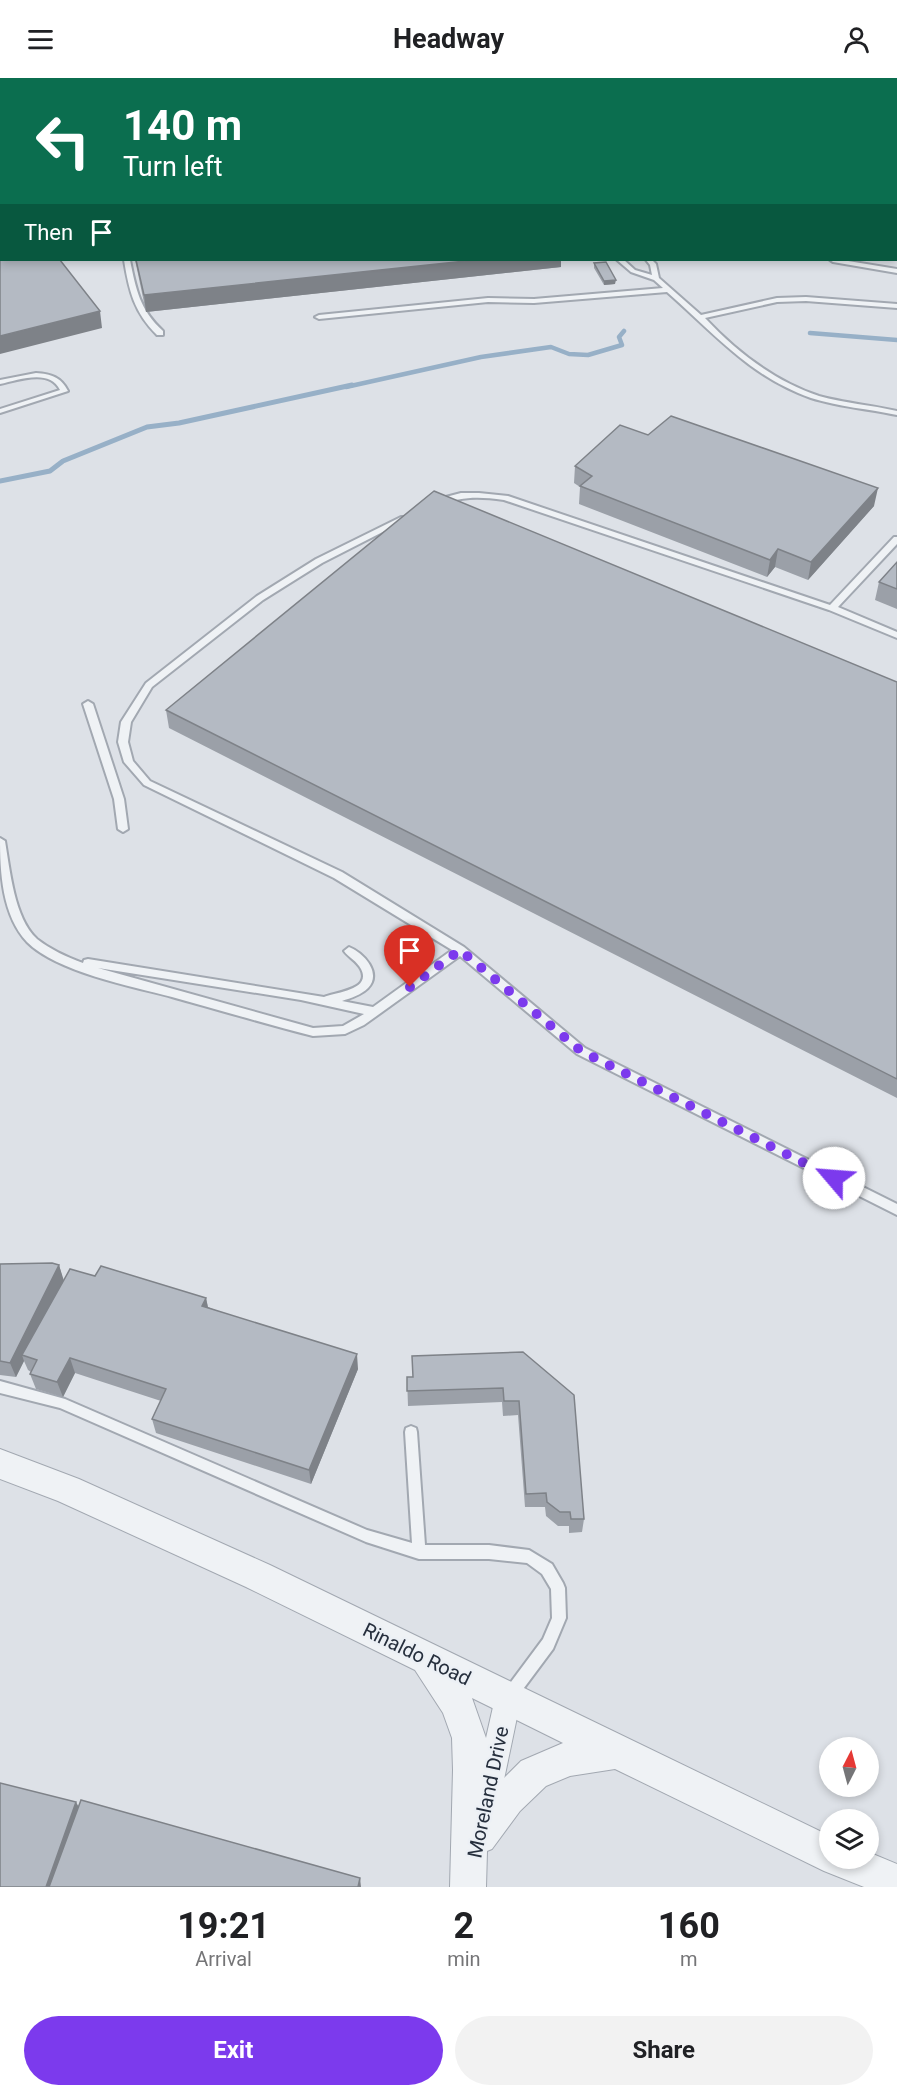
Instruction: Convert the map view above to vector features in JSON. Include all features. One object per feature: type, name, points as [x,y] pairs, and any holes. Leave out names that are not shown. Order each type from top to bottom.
[{"type":"street","name":"Rinaldo Road","points":[[0,1464],[68,1490],[174,1537],[819,1850]]},
{"type":"street","points":[[428,1660],[457,1704],[469,1738],[471,1770],[468,1887]]},
{"type":"street","name":"Moreland Drive","points":[[468,1887],[508,1698]]},
{"type":"street","points":[[479,1836],[518,1787],[543,1768],[569,1758],[617,1751]]},
{"type":"street","points":[[864,1869],[897,1882]]},
{"type":"lane","points":[[127,261],[134,297],[141,314],[160,333]]},
{"type":"lane","points":[[621,261],[633,271],[657,279],[740,357],[780,382],[816,397],[897,413]]},
{"type":"lane","points":[[650,261],[657,279]]},
{"type":"lane","points":[[838,261],[897,271]]},
{"type":"lane","points":[[319,317],[488,300],[534,301],[670,290]]},
{"type":"lane","points":[[700,317],[777,300],[806,299],[897,306]]},
{"type":"lane","points":[[0,382],[32,375],[56,380],[63,385],[64,391],[0,411]]},
{"type":"lane","points":[[431,506],[449,496],[486,494],[505,498],[832,608],[897,635]]},
{"type":"lane","points":[[413,515],[319,561],[260,598],[149,685],[126,722],[123,742],[129,762],[147,783],[338,875],[460,950],[581,1051],[897,1210]]},
{"type":"lane","points":[[832,608],[897,539]]},
{"type":"lane","points":[[88,704],[119,799],[123,829]]},
{"type":"lane","points":[[0,841],[8,883],[18,916],[31,939],[67,959],[111,976],[313,1032],[345,1030],[376,1012],[460,950]]},
{"type":"lane","points":[[319,1000],[344,997],[357,992],[367,982],[368,975],[365,965],[349,951]]},
{"type":"lane","points":[[67,959],[319,1000],[376,1012]]},
{"type":"lane","points":[[0,1387],[60,1403],[253,1486],[315,1516],[366,1536],[419,1552],[509,1553],[529,1557],[547,1569],[558,1588],[559,1618],[548,1644],[508,1698]]},
{"type":"lane","points":[[411,1432],[419,1552]]},
{"type":"building","points":[[0,261],[61,261],[100,311],[0,336]]},
{"type":"building","points":[[136,261],[466,261],[144,295]]},
{"type":"building","points":[[606,262],[616,280],[604,281],[594,263]]},
{"type":"building","points":[[671,416],[878,488],[811,562],[778,549],[770,560],[580,486],[592,476],[575,466],[620,425],[648,435]]},
{"type":"building","points":[[434,491],[897,682],[897,1079],[166,710]]},
{"type":"building","points":[[897,562],[897,589],[879,582]]},
{"type":"building","points":[[52,1263],[59,1265],[10,1363],[0,1361],[0,1264]]},
{"type":"building","points":[[101,1266],[206,1298],[202,1306],[357,1354],[309,1470],[152,1419],[166,1389],[70,1358],[57,1382],[30,1374],[37,1360],[22,1355],[70,1269],[95,1276]]},
{"type":"building","points":[[523,1352],[574,1395],[584,1519],[571,1519],[570,1512],[560,1512],[547,1502],[546,1493],[526,1494],[519,1401],[504,1401],[503,1388],[407,1391],[407,1377],[413,1377],[412,1356]]},
{"type":"building","points":[[0,1783],[76,1802],[46,1887],[0,1887]]},
{"type":"building","points":[[81,1800],[360,1878],[358,1887],[49,1887]]},
{"type":"waterway","points":[[346,387],[481,357],[551,347],[569,354],[588,355],[622,345],[619,337],[624,331]]},
{"type":"waterway","points":[[810,333],[897,340]]},
{"type":"waterway","points":[[0,481],[50,471],[63,461],[147,427],[179,423],[352,385]]},
{"type":"route","points":[[410,987],[460,950],[581,1051],[834,1178]]}]
